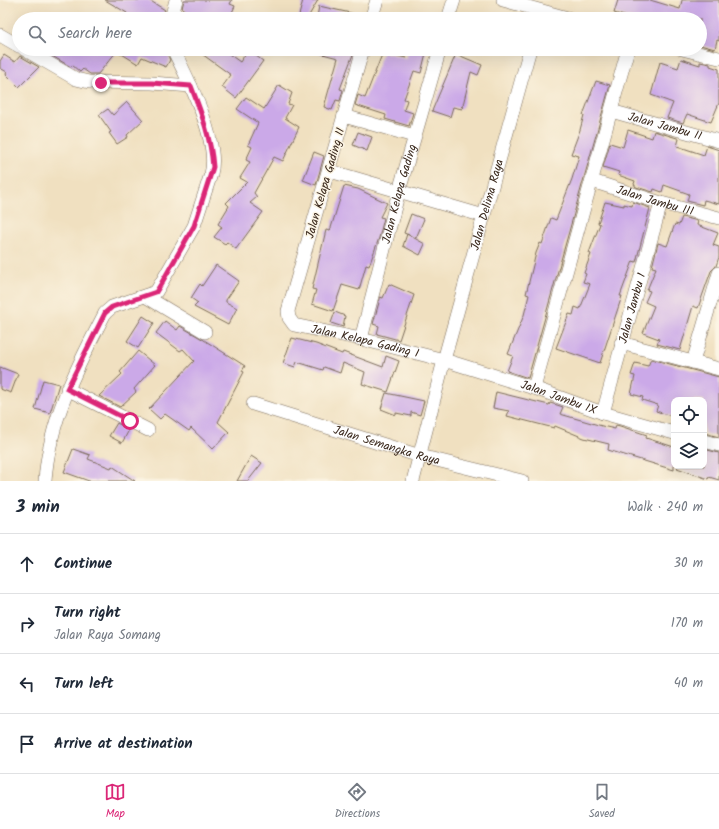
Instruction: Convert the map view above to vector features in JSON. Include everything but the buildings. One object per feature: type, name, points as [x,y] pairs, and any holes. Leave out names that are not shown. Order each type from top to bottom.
[{"type":"street","points":[[173,12],[176,0]]},
{"type":"street","points":[[373,12],[377,0]]},
{"type":"street","points":[[450,12],[454,0]]},
{"type":"street","points":[[503,0],[541,10]]},
{"type":"street","points":[[0,35],[12,42]]},
{"type":"street","points":[[707,55],[719,58]]},
{"type":"street","points":[[36,56],[76,79],[89,82],[158,83],[191,86]]},
{"type":"street","points":[[45,481],[50,443],[67,389],[105,313],[112,307],[156,292],[194,226],[213,167],[205,122],[191,86],[176,56]]},
{"type":"street","name":"Jalan Kelapa Gading II","points":[[289,318],[288,311],[330,171],[361,56]]},
{"type":"street","name":"Jalan Kelapa Gading","points":[[361,339],[399,191],[438,56]]},
{"type":"street","name":"Jalan Delima Raya","points":[[413,481],[444,360],[528,56]]},
{"type":"street","points":[[534,388],[626,56]]},
{"type":"street","name":"Jalan Jambu II","points":[[611,111],[719,141]]},
{"type":"street","points":[[344,116],[414,136]]},
{"type":"street","points":[[330,171],[484,216]]},
{"type":"street","name":"Jalan Jambu III","points":[[592,182],[661,203],[719,218]]},
{"type":"street","name":"Jalan Jambu I","points":[[602,413],[661,203]]},
{"type":"street","points":[[693,362],[719,273]]},
{"type":"street","points":[[145,296],[205,332]]},
{"type":"street","name":"Jalan Kelapa Gading I","points":[[289,318],[294,325],[361,339],[444,360]]},
{"type":"street","points":[[621,343],[719,369]]},
{"type":"street","name":"Jalan Jambu IX","points":[[444,360],[534,388],[602,413],[671,432]]},
{"type":"street","points":[[67,389],[148,430]]},
{"type":"street","name":"Jalan Semangka Raya","points":[[253,404],[420,456],[522,481]]},
{"type":"street","points":[[707,442],[719,445]]},
{"type":"route","points":[[101,83],[152,83],[191,86],[205,122],[213,167],[194,226],[156,292],[112,307],[105,313],[82,356],[67,389],[130,421]]}]
